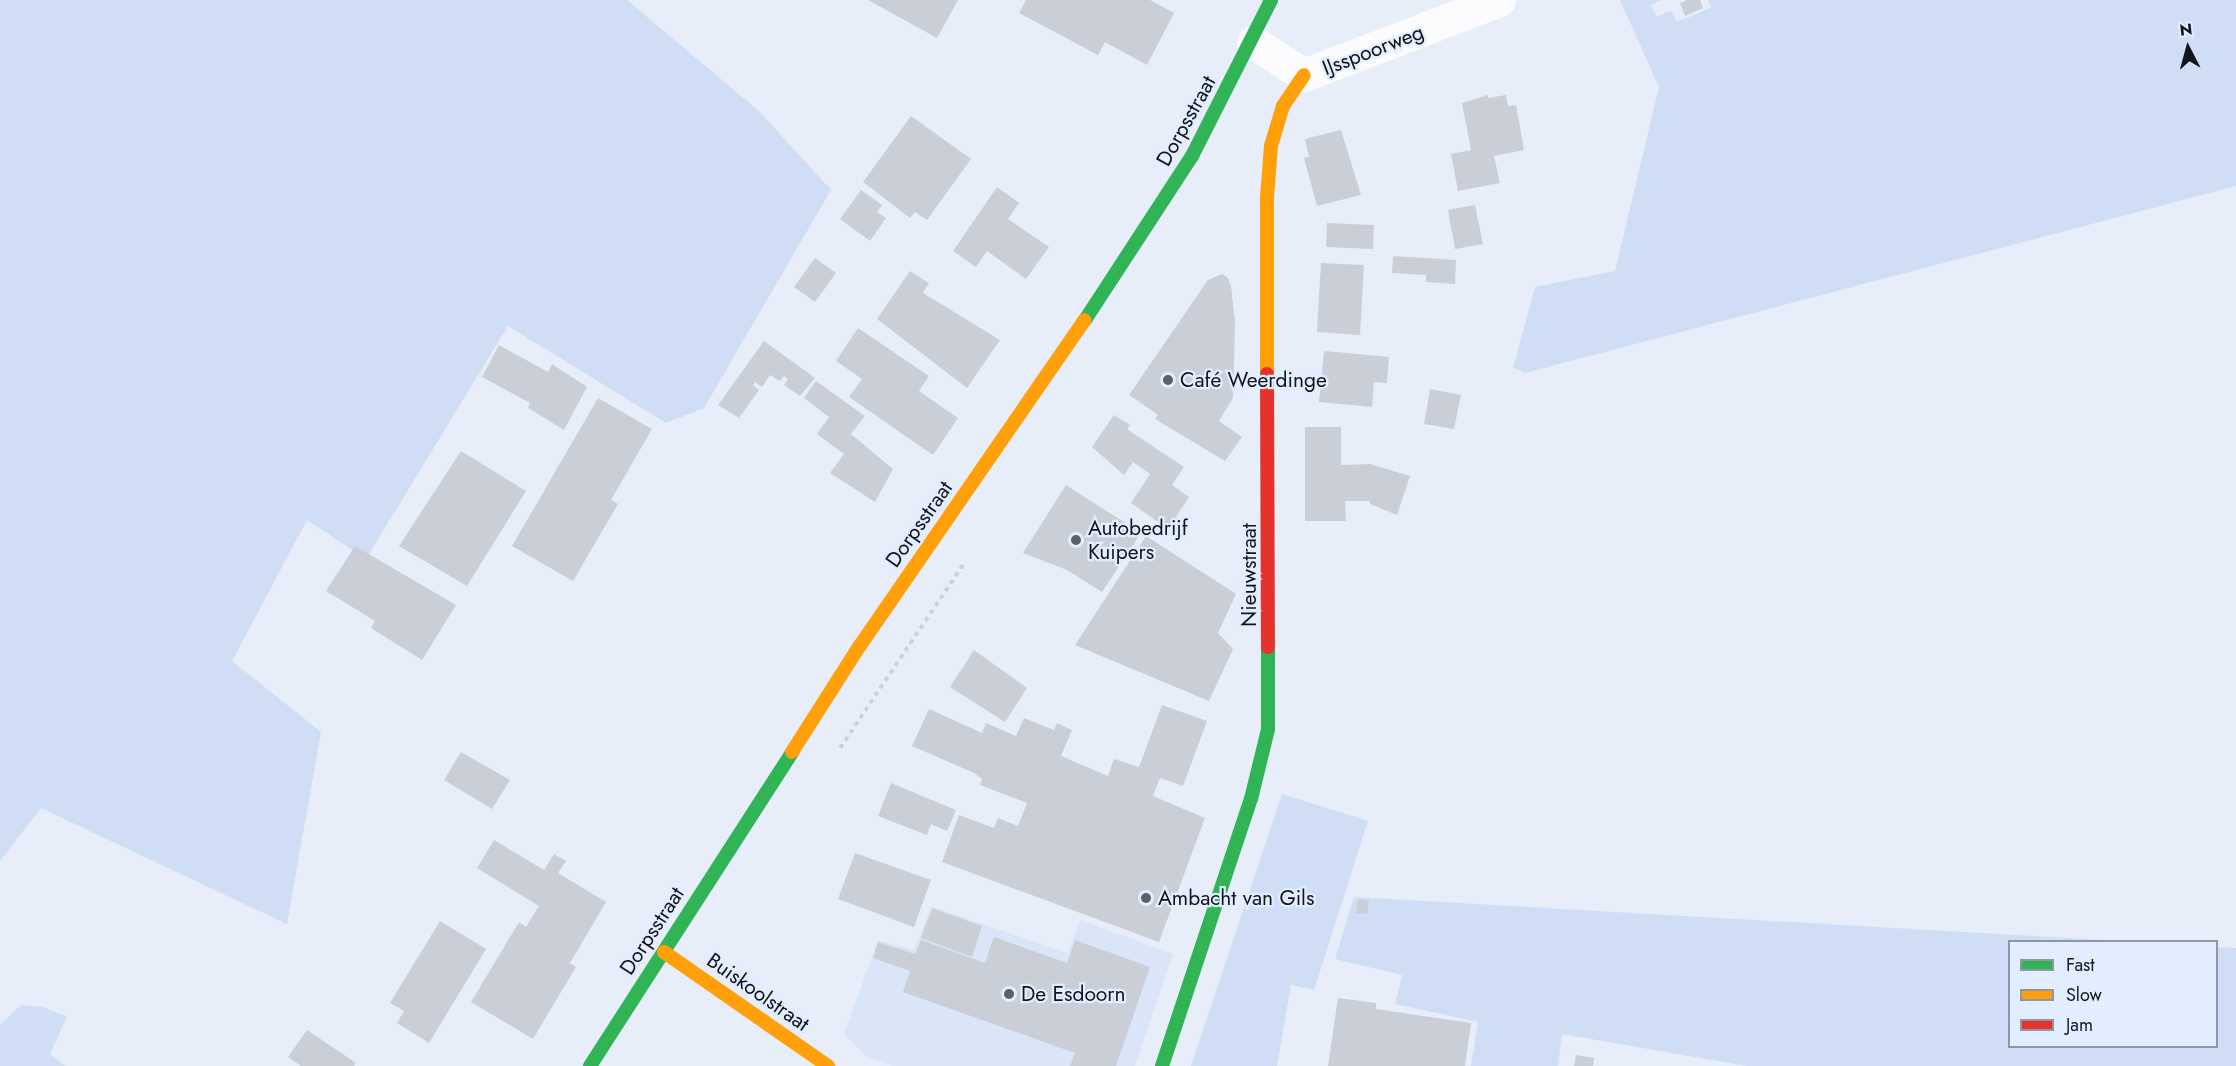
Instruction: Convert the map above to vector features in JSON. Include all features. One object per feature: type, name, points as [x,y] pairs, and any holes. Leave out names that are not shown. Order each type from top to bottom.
[{"type":"main road","name":"Dorpsstraat","points":[[590,1066],[859,647],[1098,301],[1167,195],[1253,42],[1271,0]]},
{"type":"main road","name":"Nieuwstraat","points":[[1162,1066],[1251,799],[1268,729],[1267,198],[1270,146],[1283,106],[1304,75]]},
{"type":"main road","name":"Buiskoolstraat","points":[[664,952],[828,1066]]},
{"type":"street","name":"IJsspoorweg","points":[[1253,42],[1304,75],[1499,0]]},
{"type":"shaded area","points":[[0,0],[627,0],[759,111],[831,190],[704,408],[666,423],[508,326],[366,559],[307,520],[232,661],[321,732],[287,924],[41,808],[0,861]]},
{"type":"shaded area","points":[[1620,0],[1661,0],[1651,5],[1657,17],[1671,10],[1677,22],[1711,8],[1708,0],[2236,0],[2236,186],[1525,373],[1513,368],[1535,287],[1615,271],[1659,87]]},
{"type":"shaded area","points":[[1282,794],[1368,821],[1314,990],[1291,985],[1277,1066],[1191,1066]]},
{"type":"shaded area","points":[[1354,897],[2104,940],[2008,940],[2008,1048],[2218,1048],[2218,947],[2236,948],[2236,1066],[1747,1066],[1562,1034],[1558,1066],[1471,1066],[1478,1022],[1395,1004],[1402,975],[1335,959]]},
{"type":"shaded area","name":"De Esdoorn","points":[[932,907],[1068,953],[1080,920],[1173,954],[1135,1066],[893,1066],[868,1058],[844,1034],[878,940],[913,950]]},
{"type":"shaded area","points":[[21,1005],[43,1007],[67,1017],[50,1054],[65,1066],[0,1066],[0,1025]]},
{"type":"building","points":[[868,0],[958,0],[937,38]]},
{"type":"building","points":[[1026,0],[1150,0],[1174,13],[1147,65],[1105,42],[1098,55],[1019,13]]},
{"type":"building","points":[[1687,0],[1700,0],[1703,8],[1685,16],[1680,3]]},
{"type":"building","points":[[1488,95],[1488,98],[1506,95],[1508,106],[1516,105],[1524,150],[1494,156],[1500,183],[1458,191],[1451,154],[1471,150],[1462,103]]},
{"type":"building","points":[[911,116],[971,159],[927,220],[915,212],[910,218],[863,182]]},
{"type":"building","points":[[1341,130],[1361,195],[1317,206],[1304,158],[1309,157],[1305,139]]},
{"type":"building","points":[[997,187],[1019,203],[1008,219],[1049,247],[1026,279],[987,251],[976,267],[953,251]]},
{"type":"building","points":[[861,190],[882,205],[877,212],[886,218],[870,241],[840,219]]},
{"type":"building","points":[[1475,205],[1483,244],[1455,249],[1448,210]]},
{"type":"building","points":[[1327,223],[1374,225],[1373,249],[1326,247]]},
{"type":"building","points":[[1393,256],[1456,260],[1455,284],[1426,282],[1426,275],[1392,273]]},
{"type":"building","points":[[815,258],[836,273],[815,302],[794,287]]},
{"type":"building","points":[[1321,263],[1364,265],[1360,335],[1317,332]]},
{"type":"building","points":[[910,271],[929,283],[923,293],[1000,340],[967,388],[877,319]]},
{"type":"building","points":[[1222,274],[1228,278],[1231,286],[1235,322],[1233,398],[1219,421],[1242,437],[1225,461],[1155,419],[1158,415],[1129,395],[1208,280]]},
{"type":"building","points":[[858,328],[929,376],[919,391],[958,418],[933,455],[849,397],[862,379],[836,361]]},
{"type":"building","points":[[764,341],[815,378],[800,396],[784,385],[788,379],[784,376],[780,381],[770,375],[762,387],[755,382],[753,385],[759,390],[739,418],[718,405]]},
{"type":"building","points":[[499,345],[548,372],[552,364],[587,387],[564,430],[528,408],[530,403],[482,377]]},
{"type":"building","points":[[1324,351],[1389,357],[1387,383],[1374,382],[1372,407],[1319,402]]},
{"type":"building","points":[[816,381],[865,416],[851,434],[893,469],[875,502],[830,473],[844,454],[817,434],[829,417],[804,398]]},
{"type":"building","points":[[1430,389],[1461,395],[1454,429],[1424,424]]},
{"type":"building","points":[[598,398],[652,429],[611,500],[618,504],[573,581],[512,546]]},
{"type":"building","points":[[1114,415],[1130,425],[1127,429],[1184,467],[1172,485],[1189,497],[1168,529],[1131,503],[1150,474],[1133,462],[1124,475],[1092,447]]},
{"type":"building","points":[[1305,427],[1341,427],[1341,465],[1370,464],[1410,476],[1397,515],[1370,504],[1370,501],[1345,501],[1346,521],[1305,521]]},
{"type":"building","points":[[461,451],[526,491],[467,586],[399,546]]},
{"type":"building","points":[[1066,485],[1141,533],[1102,592],[1067,570],[1023,553]]},
{"type":"building","points":[[1146,536],[1236,594],[1218,633],[1233,649],[1209,701],[1075,645]]},
{"type":"building","points":[[355,546],[456,605],[422,660],[371,628],[375,621],[326,591]]},
{"type":"building","points":[[974,650],[1027,688],[1005,722],[950,687]]},
{"type":"building","points":[[1162,705],[1207,721],[1183,786],[1160,778],[1153,796],[1205,818],[1159,942],[942,862],[959,815],[994,828],[998,818],[1018,826],[1027,803],[980,785],[982,779],[974,773],[912,746],[929,709],[982,733],[986,723],[1016,736],[1024,718],[1054,730],[1057,723],[1072,730],[1061,756],[1108,776],[1114,759],[1139,767]]},
{"type":"building","points":[[461,752],[510,780],[492,809],[444,780]]},
{"type":"building","points":[[891,783],[956,810],[947,831],[931,824],[927,835],[878,816]]},
{"type":"building","points":[[494,840],[544,870],[554,854],[566,861],[558,873],[606,902],[570,963],[576,967],[533,1039],[471,1002],[519,922],[526,927],[539,906],[477,868]]},
{"type":"building","points":[[855,853],[931,880],[914,927],[838,899]]},
{"type":"building","points":[[1358,899],[1369,901],[1367,914],[1356,913]]},
{"type":"building","points":[[932,908],[982,926],[972,957],[921,938]]},
{"type":"building","points":[[440,921],[486,949],[429,1043],[397,1023],[404,1011],[390,1003]]},
{"type":"building","points":[[994,937],[1067,963],[1075,940],[1150,967],[1116,1066],[1070,1066],[1075,1053],[903,992],[910,971],[873,958],[878,942],[915,954],[921,940],[985,963]]},
{"type":"building","points":[[1338,998],[1376,1003],[1376,1009],[1471,1023],[1465,1066],[1328,1066]]},
{"type":"building","points":[[307,1030],[356,1063],[354,1066],[301,1066],[288,1057]]},
{"type":"building","points":[[1576,1055],[1594,1058],[1593,1066],[1574,1066]]},
{"type":"traffic: fast","points":[[1085,320],[1192,156],[1271,0]]},
{"type":"traffic: fast","points":[[1162,1066],[1251,799],[1268,729],[1268,647]]},
{"type":"traffic: fast","points":[[590,1066],[792,752]]},
{"type":"traffic: slow","points":[[1267,374],[1267,198],[1271,146],[1283,106],[1304,75]]},
{"type":"traffic: slow","points":[[792,752],[859,647],[1085,320]]},
{"type":"traffic: slow","points":[[664,952],[828,1066]]},
{"type":"traffic: jam","points":[[1267,374],[1268,647]]},
{"type":"place","name":"Café Weerdinge","points":[[1168,380]]},
{"type":"place","name":"Autobedrijf Kuipers","points":[[1076,540]]},
{"type":"place","name":"Ambacht van Gils","points":[[1146,898]]},
{"type":"place","name":"De Esdoorn","points":[[1009,994]]}]
